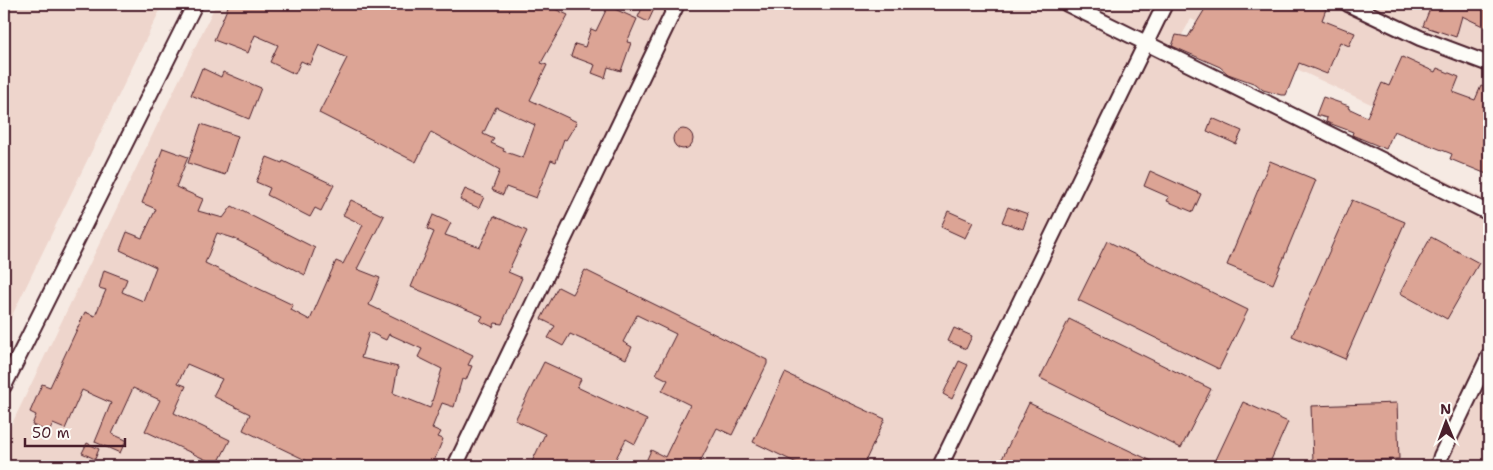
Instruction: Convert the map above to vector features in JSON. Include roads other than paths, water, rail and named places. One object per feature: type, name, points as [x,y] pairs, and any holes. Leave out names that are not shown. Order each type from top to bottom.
[{"type":"street","points":[[4,386],[196,4]]},
{"type":"street","points":[[455,466],[677,4]]},
{"type":"street","points":[[1066,4],[1489,213]]},
{"type":"street","points":[[940,466],[1165,4]]},
{"type":"street","points":[[1348,4],[1420,38],[1489,64]]},
{"type":"street","points":[[1438,466],[1489,356]]}]
